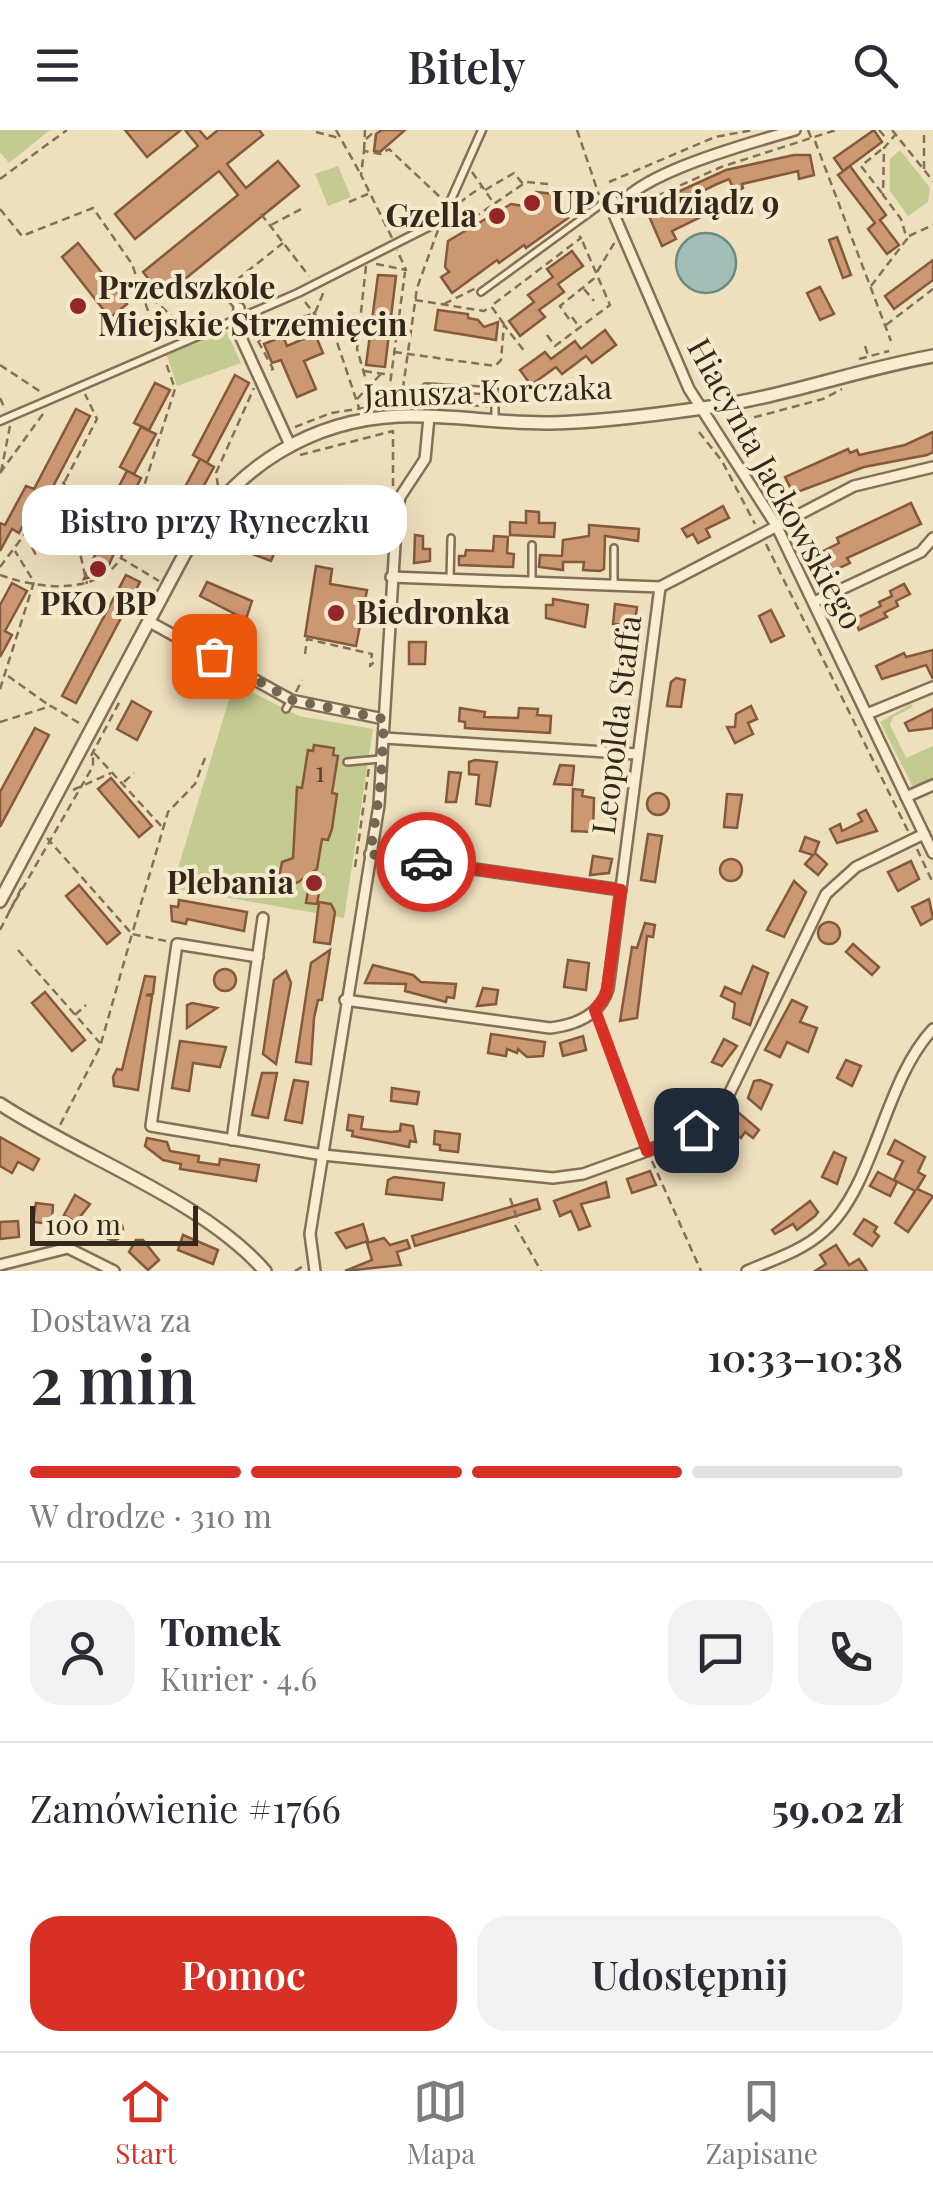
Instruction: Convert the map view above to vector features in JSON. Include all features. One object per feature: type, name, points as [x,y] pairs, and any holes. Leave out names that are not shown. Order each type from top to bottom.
[{"type":"street","points":[[4,419],[239,313],[298,293],[395,245],[446,213],[482,130]]},
{"type":"street","points":[[617,204],[625,195],[717,152],[794,130]]},
{"type":"street","name":"Hiacynta Jackowskiego","points":[[617,204],[620,227],[700,409],[776,525],[933,852]]},
{"type":"street","points":[[239,313],[237,329],[244,349],[264,373],[292,451]]},
{"type":"street","name":"Janusza Korczaka","points":[[0,901],[212,510],[247,474],[370,419],[429,417],[551,423],[700,409],[749,402],[933,356]]},
{"type":"street","points":[[315,1271],[310,1234],[370,854],[384,738],[391,577],[400,497],[425,459],[429,417]]},
{"type":"street","points":[[391,577],[660,587],[854,486],[933,467]]},
{"type":"street","points":[[814,602],[920,552],[933,538]]},
{"type":"street","name":"Leopolda Staffa","points":[[595,1010],[608,989],[660,587]]},
{"type":"street","points":[[148,622],[289,705],[384,719]]},
{"type":"street","points":[[867,714],[933,687]]},
{"type":"street","points":[[384,738],[637,754]]},
{"type":"street","points":[[906,796],[933,785]]},
{"type":"street","points":[[258,957],[177,944],[151,1126],[323,1155],[553,1178],[583,1174],[696,1130],[719,1115],[826,894],[856,867],[924,834]]},
{"type":"street","points":[[370,854],[621,890]]},
{"type":"street","points":[[232,1140],[263,918]]},
{"type":"street","points":[[344,1000],[550,1028],[576,1022],[595,1010]]},
{"type":"street","points":[[747,1271],[818,1237],[843,1211],[914,1053],[933,1029]]},
{"type":"street","points":[[0,1104],[202,1218],[239,1244],[265,1271]]},
{"type":"street","points":[[0,1264],[68,1248],[114,1271]]},
{"type":"lane","points":[[481,292],[613,197],[617,204]]},
{"type":"lane","points":[[229,296],[239,313]]},
{"type":"lane","points":[[426,387],[495,390],[495,420]]},
{"type":"lane","points":[[450,580],[451,538]]},
{"type":"lane","points":[[532,545],[532,584]]},
{"type":"lane","points":[[614,548],[614,588]]},
{"type":"lane","points":[[347,762],[379,758]]},
{"type":"lane","points":[[595,1010],[647,1151]]},
{"type":"path","points":[[0,179],[67,130]]},
{"type":"path","points":[[336,130],[406,270],[386,407]]},
{"type":"path","points":[[361,174],[365,130]]},
{"type":"path","points":[[364,140],[376,130]]},
{"type":"path","points":[[608,182],[714,137],[753,130]]},
{"type":"path","points":[[808,130],[890,340]]},
{"type":"path","points":[[620,227],[626,225],[624,212],[722,167],[814,141],[836,130]]},
{"type":"path","points":[[878,130],[888,140]]},
{"type":"path","points":[[892,130],[933,181]]},
{"type":"path","points":[[924,130],[924,170]]},
{"type":"path","points":[[316,132],[341,138]]},
{"type":"path","points":[[883,195],[884,148],[896,135]]},
{"type":"path","points":[[364,151],[381,154],[389,148],[446,213]]},
{"type":"path","points":[[884,148],[860,166],[901,218],[907,236]]},
{"type":"path","points":[[465,167],[494,204]]},
{"type":"path","points":[[400,407],[415,301],[446,213],[514,173],[523,184]]},
{"type":"path","points":[[457,217],[463,225],[523,184],[549,184]]},
{"type":"path","points":[[350,202],[370,193]]},
{"type":"path","points":[[0,210],[22,236],[93,208],[132,264],[175,389],[121,558],[102,580],[86,584],[34,582],[0,575]]},
{"type":"path","points":[[270,226],[303,208]]},
{"type":"path","points":[[261,214],[315,284]]},
{"type":"path","points":[[870,287],[907,236],[933,225]]},
{"type":"path","points":[[547,336],[555,346],[610,305],[581,238],[571,226]]},
{"type":"path","points":[[402,300],[484,312],[581,238]]},
{"type":"path","points":[[580,328],[560,306],[597,275],[617,239]]},
{"type":"path","points":[[239,313],[239,278],[284,242]]},
{"type":"path","points":[[368,408],[368,387],[357,349],[367,260],[406,270]]},
{"type":"path","points":[[316,314],[329,277]]},
{"type":"path","points":[[442,305],[474,287],[481,292]]},
{"type":"path","points":[[584,287],[594,301]]},
{"type":"path","points":[[141,288],[194,336]]},
{"type":"path","points":[[885,326],[933,290]]},
{"type":"path","points":[[298,293],[337,342],[359,408]]},
{"type":"path","points":[[491,306],[524,352]]},
{"type":"path","points":[[244,349],[271,327],[316,314]]},
{"type":"path","points":[[497,364],[504,325]]},
{"type":"path","points":[[219,487],[216,473],[264,373],[273,369],[258,341]]},
{"type":"path","points":[[865,346],[868,356]]},
{"type":"path","points":[[859,359],[889,351]]},
{"type":"path","points":[[394,352],[497,364],[504,370]]},
{"type":"path","points":[[0,365],[32,390],[55,397],[0,473]]},
{"type":"path","points":[[363,370],[391,375]]},
{"type":"path","points":[[356,400],[382,373]]},
{"type":"path","points":[[729,424],[823,399],[852,384]]},
{"type":"path","points":[[0,567],[64,482],[97,419],[81,386]]},
{"type":"path","points":[[0,398],[4,419],[0,473]]},
{"type":"path","points":[[292,451],[393,430]]},
{"type":"path","points":[[699,432],[722,461],[760,534],[933,883]]},
{"type":"path","points":[[64,482],[86,584]]},
{"type":"path","points":[[26,535],[36,557]]},
{"type":"path","points":[[0,689],[34,582],[14,549]]},
{"type":"path","points":[[121,558],[160,582]]},
{"type":"path","points":[[305,654],[307,639],[372,654],[378,656],[370,666],[372,654]]},
{"type":"path","points":[[6,675],[85,726]]},
{"type":"path","points":[[0,930],[93,766],[93,752],[123,695]]},
{"type":"path","points":[[0,722],[51,706]]},
{"type":"path","points":[[93,752],[164,829]]},
{"type":"path","points":[[58,1129],[101,1043],[168,812],[195,784],[205,758]]},
{"type":"path","points":[[354,867],[370,764],[379,758]]},
{"type":"path","points":[[72,790],[113,772]]},
{"type":"path","points":[[122,783],[134,773]]},
{"type":"path","points":[[46,838],[132,934],[177,944]]},
{"type":"path","points":[[18,950],[101,1043]]},
{"type":"path","points":[[74,1016],[86,1005]]},
{"type":"path","points":[[647,1151],[700,1271]]},
{"type":"path","points":[[510,1198],[517,1224],[541,1271]]},
{"type":"green space","points":[[0,130],[50,130],[9,163],[0,152]]},
{"type":"green space","points":[[900,150],[930,188],[928,202],[908,216],[890,191],[890,159]]},
{"type":"green space","points":[[338,166],[351,197],[328,206],[315,174]]},
{"type":"green space","points":[[225,328],[241,363],[177,386],[166,353]]},
{"type":"green space","points":[[234,683],[299,716],[373,729],[344,918],[172,888]]},
{"type":"green space","points":[[911,704],[913,707],[893,717],[890,725],[906,758],[933,746],[933,779],[913,787],[880,722]]},
{"type":"water","points":[[706,233],[727,242],[736,263],[727,284],[706,293],[685,284],[676,263],[685,242]]},
{"type":"building","points":[[125,130],[181,130],[147,157]]},
{"type":"building","points":[[185,130],[199,130],[207,139],[218,130],[259,130],[263,135],[227,164],[246,188],[278,161],[299,186],[163,297],[143,272],[238,195],[219,171],[135,239],[115,214],[198,146]]},
{"type":"building","points":[[382,130],[405,130],[380,152],[374,151],[376,134]]},
{"type":"building","points":[[874,130],[882,142],[843,171],[834,158]]},
{"type":"building","points":[[810,155],[814,175],[799,179],[798,171],[742,184],[743,188],[735,192],[729,179],[717,184],[694,195],[703,216],[672,231],[676,239],[662,246],[645,207],[726,170]]},
{"type":"building","points":[[850,166],[886,215],[880,220],[899,245],[887,254],[868,229],[875,223],[838,175]]},
{"type":"building","points":[[536,192],[555,194],[568,218],[526,248],[524,245],[499,263],[497,260],[452,293],[441,277],[449,272],[445,267],[448,241],[511,204],[524,206],[526,199]]},
{"type":"building","points":[[837,237],[851,275],[843,278],[829,240]]},
{"type":"building","points":[[78,243],[127,304],[110,318],[62,257]]},
{"type":"building","points":[[572,251],[583,266],[558,284],[564,292],[539,310],[545,317],[520,336],[509,321],[534,302],[528,295],[553,277],[547,269]]},
{"type":"building","points":[[933,260],[933,280],[894,309],[885,296]]},
{"type":"building","points":[[378,275],[396,276],[385,367],[366,365]]},
{"type":"building","points":[[820,287],[834,314],[820,320],[807,293]]},
{"type":"building","points":[[438,310],[468,314],[468,318],[478,320],[484,327],[498,322],[496,340],[435,330]]},
{"type":"building","points":[[605,330],[616,345],[592,363],[586,356],[562,374],[556,367],[531,385],[520,370],[545,352],[551,359],[575,341],[581,349]]},
{"type":"building","points":[[315,334],[323,353],[304,361],[316,389],[297,397],[281,360],[272,363],[264,344],[283,336],[287,346]]},
{"type":"building","points":[[235,375],[249,383],[207,463],[193,455]]},
{"type":"building","points":[[155,383],[170,390],[149,430],[134,423]]},
{"type":"building","points":[[76,409],[90,416],[48,496],[41,493],[19,533],[12,529],[0,551],[0,523],[5,525],[26,486],[34,489]]},
{"type":"building","points":[[141,427],[156,434],[134,474],[120,467]]},
{"type":"building","points":[[933,432],[933,452],[927,455],[864,467],[800,491],[792,491],[785,477],[848,449],[850,453],[857,450],[859,455],[905,445]]},
{"type":"building","points":[[200,459],[214,467],[192,507],[178,500]]},
{"type":"building","points":[[127,471],[141,478],[120,519],[106,511]]},
{"type":"building","points":[[911,503],[921,524],[847,558],[850,563],[831,572],[821,552],[839,543],[837,538]]},
{"type":"building","points":[[234,504],[267,520],[261,534],[279,542],[271,561],[217,541]]},
{"type":"building","points":[[723,506],[729,518],[706,529],[710,537],[698,543],[693,534],[687,537],[682,529]]},
{"type":"building","points":[[526,511],[539,512],[539,523],[555,523],[554,537],[510,535],[510,522],[526,523]]},
{"type":"building","points":[[113,516],[127,523],[109,565],[104,573],[84,579]]},
{"type":"building","points":[[589,525],[639,529],[638,541],[605,536],[604,569],[600,571],[583,570],[584,562],[563,562],[563,570],[539,567],[540,555],[562,556],[563,540],[589,536]]},
{"type":"building","points":[[415,535],[423,536],[423,549],[430,549],[430,561],[414,563]]},
{"type":"building","points":[[494,536],[508,537],[507,553],[514,554],[513,567],[459,565],[459,556],[465,556],[466,550],[493,551]]},
{"type":"building","name":"Biedronka","points":[[316,566],[332,569],[330,584],[367,590],[356,646],[305,636]]},
{"type":"building","points":[[126,575],[140,582],[76,703],[62,696]]},
{"type":"building","points":[[207,582],[252,601],[247,616],[243,618],[200,596]]},
{"type":"building","points":[[12,583],[27,591],[5,631],[12,635],[0,657],[0,605]]},
{"type":"building","points":[[904,584],[910,594],[884,613],[887,617],[859,630],[854,619],[881,606],[879,602],[892,596],[890,591]]},
{"type":"building","points":[[553,599],[588,605],[585,627],[546,618],[546,605],[553,605]]},
{"type":"building","points":[[615,604],[637,607],[633,641],[639,642],[637,657],[622,655],[626,625],[613,624]]},
{"type":"building","points":[[771,610],[784,636],[771,642],[759,616]]},
{"type":"building","points":[[409,642],[426,642],[425,664],[409,664]]},
{"type":"building","points":[[933,650],[933,679],[926,665],[882,679],[876,666],[904,653],[906,657]]},
{"type":"building","points":[[676,678],[685,680],[681,707],[667,706],[671,682]]},
{"type":"building","points":[[132,701],[151,712],[137,740],[117,729]]},
{"type":"building","points":[[751,706],[757,719],[748,723],[753,734],[735,743],[727,727],[735,727],[736,714]]},
{"type":"building","points":[[460,708],[485,712],[484,717],[518,718],[519,708],[538,709],[537,715],[551,716],[550,733],[465,728],[465,722],[459,721]]},
{"type":"building","points":[[933,709],[933,728],[909,731],[905,723]]},
{"type":"building","points":[[35,728],[49,735],[0,827],[0,792]]},
{"type":"building","points":[[314,745],[334,748],[333,755],[338,756],[332,793],[337,794],[332,829],[328,840],[322,839],[317,869],[297,883],[279,878],[282,862],[293,858],[297,787],[302,788],[308,750],[313,751]]},
{"type":"building","points":[[469,762],[497,762],[490,806],[476,804],[479,775],[469,774]]},
{"type":"building","points":[[560,765],[574,766],[572,785],[554,784]]},
{"type":"building","points":[[449,772],[461,773],[456,802],[446,802]]},
{"type":"building","points":[[111,778],[152,826],[139,837],[98,789]]},
{"type":"building","points":[[573,789],[583,790],[582,796],[594,798],[593,832],[572,831]]},
{"type":"building","points":[[658,793],[666,796],[666,812],[658,815],[650,812],[647,804],[650,796]]},
{"type":"building","points":[[727,794],[742,795],[737,828],[724,827]]},
{"type":"building","points":[[866,810],[877,831],[837,843],[830,829],[840,824],[842,831],[862,821],[858,814]]},
{"type":"building","points":[[648,834],[662,836],[655,882],[641,880]]},
{"type":"building","points":[[805,837],[819,842],[815,853],[827,864],[818,875],[805,864],[813,855],[800,851]]},
{"type":"building","points":[[593,856],[612,859],[609,873],[590,875]]},
{"type":"building","points":[[731,859],[739,862],[739,878],[731,881],[723,878],[720,870],[723,862]]},
{"type":"building","points":[[911,861],[919,879],[898,891],[888,872]]},
{"type":"building","points":[[311,873],[322,875],[317,904],[306,903]]},
{"type":"building","points":[[794,881],[806,892],[784,937],[767,930]]},
{"type":"building","points":[[79,885],[120,933],[107,944],[66,896]]},
{"type":"building","points":[[929,899],[933,918],[921,925],[912,907]]},
{"type":"building","points":[[179,900],[247,912],[244,931],[187,919],[186,924],[172,921],[171,906],[178,907]]},
{"type":"building","points":[[319,902],[331,904],[335,912],[330,944],[314,942]]},
{"type":"building","points":[[829,922],[840,933],[829,944],[818,933]]},
{"type":"building","points":[[645,923],[655,925],[653,937],[647,936],[637,1018],[620,1021],[632,947],[637,948]]},
{"type":"building","points":[[853,944],[879,967],[872,975],[846,952]]},
{"type":"building","points":[[330,950],[322,1000],[318,1000],[314,1018],[311,1064],[296,1062],[311,963]]},
{"type":"building","points":[[568,960],[589,963],[586,990],[564,987]]},
{"type":"building","points":[[373,965],[413,975],[421,982],[456,984],[454,998],[447,997],[446,1002],[405,991],[406,984],[365,983]]},
{"type":"building","points":[[753,966],[768,973],[750,1025],[733,1018],[735,1003],[721,996],[725,987],[741,994]]},
{"type":"building","points":[[225,969],[233,972],[233,988],[225,991],[217,988],[214,980],[217,972]]},
{"type":"building","points":[[286,971],[291,983],[276,1064],[263,1054],[274,980]]},
{"type":"building","points":[[145,976],[155,977],[153,994],[146,995],[152,996],[138,1090],[114,1086],[113,1077],[117,1069],[122,1070]]},
{"type":"building","points":[[483,988],[498,990],[496,1004],[477,1006]]},
{"type":"building","points":[[45,992],[85,1040],[72,1051],[32,1003]]},
{"type":"building","points":[[792,1000],[807,1007],[800,1022],[817,1028],[808,1052],[787,1042],[780,1057],[765,1050]]},
{"type":"building","points":[[187,1005],[217,1008],[187,1028]]},
{"type":"building","points":[[491,1034],[545,1042],[543,1056],[527,1057],[518,1049],[517,1053],[507,1049],[506,1056],[488,1053]]},
{"type":"building","points":[[583,1036],[586,1050],[563,1056],[560,1043]]},
{"type":"building","points":[[724,1039],[737,1046],[722,1066],[712,1062]]},
{"type":"building","points":[[180,1041],[226,1047],[220,1067],[193,1063],[189,1091],[172,1088]]},
{"type":"building","points":[[846,1060],[861,1066],[852,1086],[837,1078]]},
{"type":"building","points":[[262,1073],[277,1073],[268,1118],[252,1115]]},
{"type":"building","points":[[294,1080],[308,1082],[302,1123],[285,1120]]},
{"type":"building","points":[[754,1081],[772,1085],[761,1109],[748,1098]]},
{"type":"building","points":[[392,1088],[419,1092],[417,1104],[391,1101]]},
{"type":"building","points":[[739,1113],[759,1130],[753,1138],[745,1132],[741,1138],[727,1128]]},
{"type":"building","points":[[349,1115],[363,1117],[361,1129],[391,1132],[400,1131],[401,1124],[413,1126],[416,1142],[410,1141],[409,1147],[352,1136],[353,1131],[347,1130]]},
{"type":"building","points":[[435,1131],[460,1134],[458,1152],[440,1150],[440,1145],[434,1144]]},
{"type":"building","points":[[0,1137],[39,1159],[33,1170],[18,1162],[12,1173],[0,1166]]},
{"type":"building","points":[[147,1138],[167,1142],[170,1151],[199,1156],[198,1162],[219,1165],[220,1159],[259,1165],[256,1181],[180,1169],[181,1164],[163,1160],[145,1146]]},
{"type":"building","points":[[895,1140],[925,1157],[918,1172],[925,1176],[917,1189],[933,1196],[908,1232],[895,1223],[915,1191],[894,1180],[903,1161],[888,1154]]},
{"type":"building","points":[[834,1152],[846,1158],[837,1184],[822,1177]]},
{"type":"building","points":[[650,1171],[656,1185],[632,1193],[627,1179]]},
{"type":"building","points":[[878,1172],[897,1182],[890,1196],[870,1186]]},
{"type":"building","points":[[394,1177],[444,1183],[442,1200],[386,1194],[388,1180]]},
{"type":"building","points":[[606,1182],[609,1197],[581,1204],[590,1226],[579,1230],[571,1211],[560,1216],[554,1201]]},
{"type":"building","points":[[75,1195],[90,1204],[76,1222],[64,1215]]},
{"type":"building","points":[[537,1199],[540,1209],[415,1246],[412,1236]]},
{"type":"building","points":[[810,1201],[818,1212],[815,1216],[797,1230],[793,1224],[775,1234],[772,1230]]},
{"type":"building","points":[[36,1203],[53,1205],[52,1224],[33,1222]]},
{"type":"building","points":[[864,1219],[877,1227],[874,1232],[879,1236],[872,1246],[854,1234]]},
{"type":"building","points":[[113,1220],[123,1230],[113,1240],[103,1230]]},
{"type":"building","points":[[18,1221],[19,1237],[0,1239],[0,1222]]},
{"type":"building","points":[[363,1224],[368,1241],[346,1248],[336,1233]]},
{"type":"building","points":[[183,1235],[218,1250],[213,1264],[178,1250]]},
{"type":"building","points":[[384,1238],[390,1245],[407,1240],[410,1248],[397,1252],[401,1265],[345,1271],[372,1260],[367,1243]]},
{"type":"building","points":[[136,1240],[143,1240],[159,1260],[148,1270],[129,1252]]},
{"type":"building","points":[[836,1245],[849,1265],[859,1259],[867,1271],[815,1271],[826,1264],[820,1255]]},
{"type":"way so far","points":[[214,656],[292,700],[384,719],[381,782],[370,854],[426,862]]},
{"type":"place","name":"UP Grudziądz 9","points":[[532,203]]},
{"type":"place","name":"Gzella","points":[[497,216]]},
{"type":"place","name":"Przedszkole Miejskie Strzemięcin","points":[[78,306]]},
{"type":"place","name":"PKO BP","points":[[98,569]]},
{"type":"place","name":"Biedronka","points":[[336,613]]},
{"type":"place","name":"Bistro przy Ryneczku","points":[[214,656]]},
{"type":"place","name":"Plebania","points":[[314,883]]},
{"type":"route","points":[[426,862],[621,890],[606,995],[595,1010],[647,1151],[696,1130]]}]
